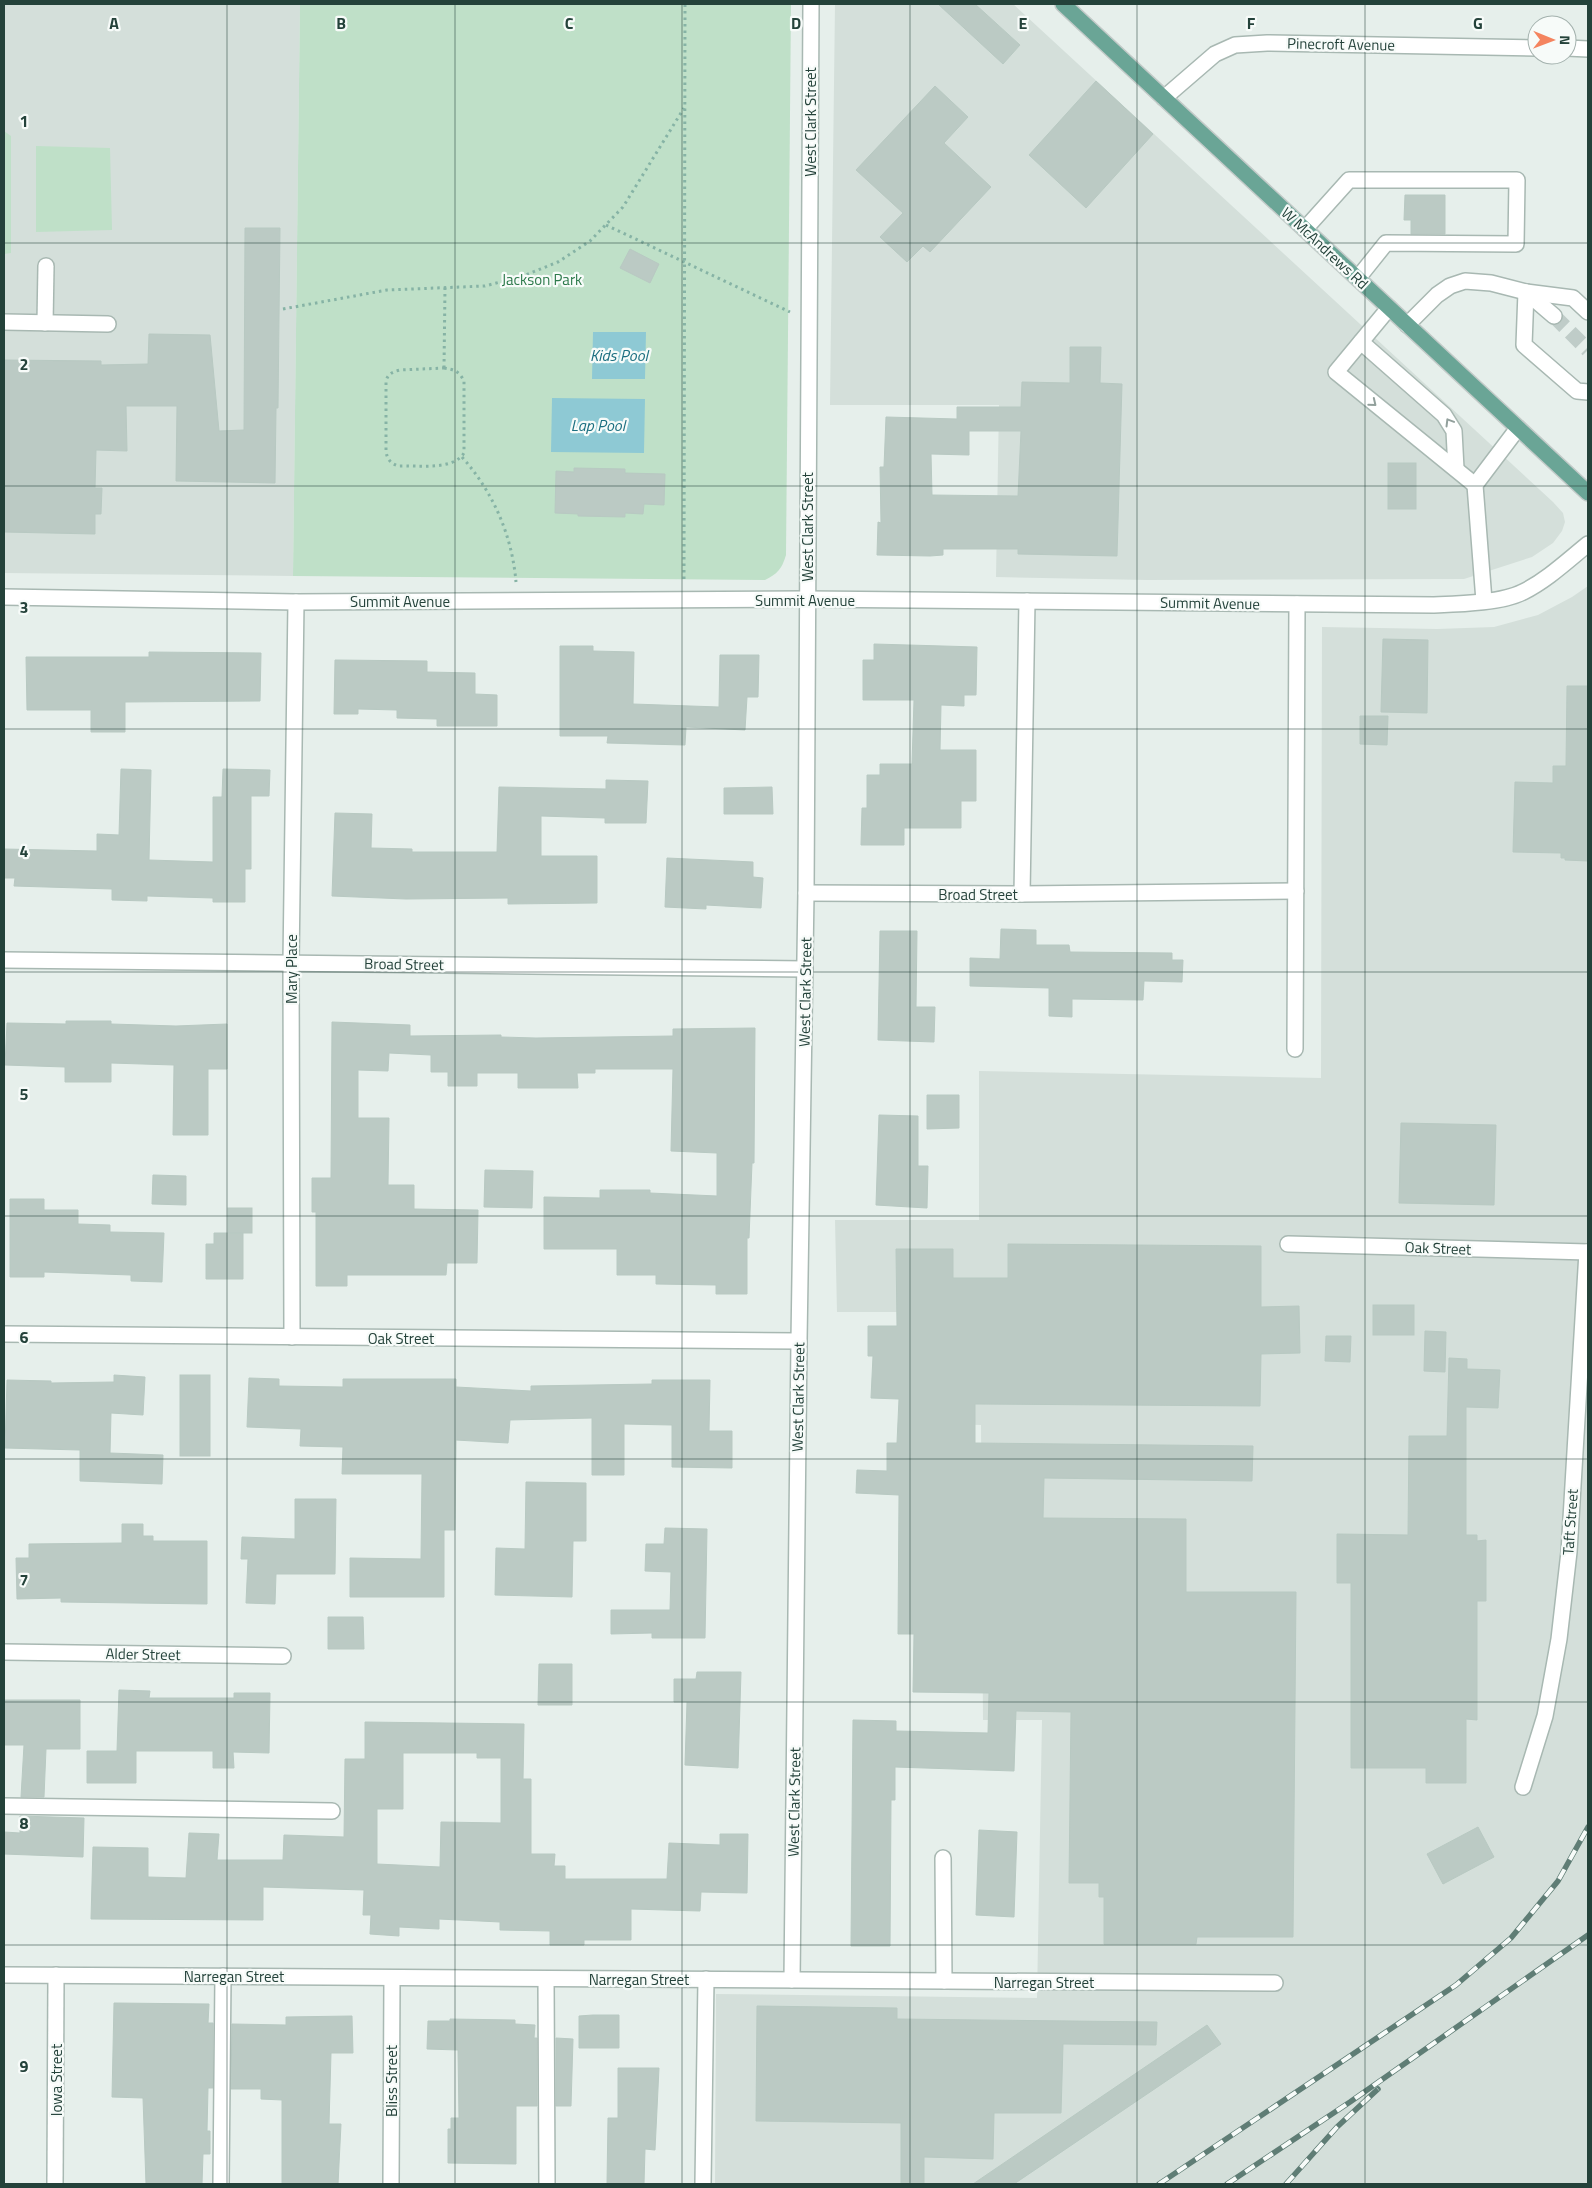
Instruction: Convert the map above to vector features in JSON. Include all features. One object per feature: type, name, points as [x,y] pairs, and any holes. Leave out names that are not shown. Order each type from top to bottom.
[{"type":"main road","name":"W McAndrews Rd","points":[[1063,4],[1588,493]]},
{"type":"street","name":"West Clark Street","points":[[792,1980],[806,893],[811,4]]},
{"type":"street","name":"Pinecroft Avenue","points":[[1164,98],[1215,54],[1235,46],[1267,43],[1527,48]]},
{"type":"street","points":[[1305,229],[1349,180],[1517,180],[1516,244],[1386,243],[1358,278]]},
{"type":"street","points":[[45,323],[46,266]]},
{"type":"street","points":[[1407,324],[1437,295],[1450,286],[1465,281],[1490,283],[1526,292],[1573,298],[1588,312]]},
{"type":"street","points":[[1526,292],[1554,316]]},
{"type":"street","points":[[1526,292],[1524,344],[1576,391],[1588,392]]},
{"type":"street","points":[[1389,308],[1336,372],[1475,485]]},
{"type":"street","points":[[4,322],[108,324]]},
{"type":"street","points":[[1361,342],[1444,414],[1454,431],[1456,470]]},
{"type":"street","points":[[1484,601],[1475,485],[1518,428]]},
{"type":"street","name":"Summit Avenue","points":[[4,597],[296,602],[807,600],[1434,605],[1484,601],[1520,594],[1545,580],[1588,544]]},
{"type":"street","name":"Mary Place","points":[[292,1337],[291,962],[296,602]]},
{"type":"street","points":[[1022,894],[1027,602]]},
{"type":"street","points":[[1295,1049],[1297,604]]},
{"type":"street","name":"Broad Street","points":[[806,893],[1022,894],[1296,891]]},
{"type":"street","name":"Broad Street","points":[[4,960],[805,969]]},
{"type":"street","name":"Oak Street","points":[[1288,1244],[1587,1252]]},
{"type":"street","name":"Taft Street","points":[[1523,1787],[1545,1716],[1559,1639],[1569,1552],[1587,1252]]},
{"type":"street","name":"Oak Street","points":[[4,1334],[799,1341]]},
{"type":"street","name":"Alder Street","points":[[4,1652],[283,1656]]},
{"type":"street","points":[[4,1806],[332,1811]]},
{"type":"street","points":[[943,1858],[944,1981]]},
{"type":"street","name":"Narregan Street","points":[[4,1975],[1275,1983]]},
{"type":"street","name":"Iowa Street","points":[[56,1975],[56,2184]]},
{"type":"street","points":[[221,2184],[223,1976]]},
{"type":"street","name":"Bliss Street","points":[[391,2184],[392,1978]]},
{"type":"street","points":[[546,1978],[547,2184]]},
{"type":"street","points":[[703,2184],[706,1980]]},
{"type":"path","points":[[684,600],[685,4]]},
{"type":"path","points":[[283,309],[387,290],[485,286],[523,276],[558,262],[590,241],[622,207],[685,108]]},
{"type":"path","points":[[606,225],[809,321]]},
{"type":"path","points":[[444,368],[445,287]]},
{"type":"path","points":[[444,368],[460,373],[464,381],[464,453],[462,457],[445,464],[398,466],[387,459],[386,451],[386,381],[388,376],[400,370],[444,368]]},
{"type":"path","points":[[462,457],[476,473],[506,528],[515,568],[518,601]]},
{"type":"shaded area","points":[[4,4],[300,4],[293,576],[4,573]]},
{"type":"shaded area","points":[[835,4],[1013,4],[1553,502],[1563,513],[1565,522],[1562,531],[1553,543],[1532,557],[1464,579],[1148,580],[996,577],[999,405],[830,405]]},
{"type":"shaded area","points":[[1588,586],[1588,2184],[715,2184],[716,1994],[1037,1998],[1042,1720],[983,1720],[981,1425],[947,1424],[949,1312],[837,1312],[835,1220],[979,1220],[979,1071],[1321,1078],[1322,627],[1437,629],[1494,627],[1538,615]]},
{"type":"green space","name":"Jackson Park","points":[[300,4],[791,4],[786,555],[783,564],[776,573],[765,580],[293,576]]},
{"type":"green space","points":[[4,131],[11,136],[11,253],[4,254]]},
{"type":"green space","points":[[36,146],[110,148],[112,230],[36,232]]},
{"type":"water","name":"Kids Pool","points":[[593,332],[646,332],[645,379],[592,379]]},
{"type":"water","name":"Lap Pool","points":[[552,398],[645,399],[644,453],[551,452]]},
{"type":"building","points":[[938,4],[975,4],[1020,45],[1003,64]]},
{"type":"building","points":[[1096,81],[1153,134],[1086,208],[1029,155]]},
{"type":"building","points":[[935,86],[968,117],[944,143],[991,187],[930,252],[923,246],[907,262],[880,237],[903,213],[856,170]]},
{"type":"building","points":[[1405,195],[1445,195],[1445,234],[1411,234],[1411,220],[1404,220]]},
{"type":"building","points":[[245,228],[280,228],[278,408],[276,408],[275,483],[176,481],[177,406],[126,406],[127,451],[96,450],[95,488],[102,488],[101,514],[95,514],[95,534],[4,532],[4,360],[101,361],[101,365],[148,364],[149,334],[210,335],[219,431],[244,430]]},
{"type":"building","points":[[630,249],[659,264],[650,283],[620,268]]},
{"type":"building","points":[[1070,347],[1101,347],[1100,383],[1122,384],[1117,556],[1018,554],[1018,549],[943,549],[943,555],[930,556],[877,555],[878,522],[881,523],[880,467],[884,467],[886,417],[957,419],[957,407],[1021,407],[1022,382],[1070,383]],"holes":[[[969,431],[1021,431],[1018,496],[932,495],[931,454],[969,455]]]},
{"type":"building","points":[[1388,463],[1416,463],[1416,509],[1388,509]]},
{"type":"building","points":[[574,468],[625,469],[625,473],[665,474],[664,505],[644,504],[643,514],[625,513],[625,517],[578,516],[578,514],[555,513],[556,471],[574,472]]},
{"type":"building","points":[[1383,639],[1428,640],[1427,713],[1381,712]]},
{"type":"building","points":[[874,644],[977,647],[976,695],[964,695],[964,706],[941,705],[940,750],[976,750],[976,801],[961,801],[961,828],[904,828],[904,845],[861,845],[862,808],[867,808],[867,775],[880,775],[880,764],[912,764],[914,700],[863,700],[863,660],[874,660]]},
{"type":"building","points":[[560,646],[593,646],[593,651],[634,652],[633,704],[719,707],[720,655],[759,655],[758,697],[747,697],[745,730],[686,727],[685,745],[607,743],[608,736],[560,736]]},
{"type":"building","points":[[149,652],[261,653],[260,701],[125,702],[125,732],[91,732],[91,710],[27,710],[26,657],[149,657]]},
{"type":"building","points":[[335,660],[427,661],[427,672],[475,673],[475,694],[497,695],[497,726],[437,726],[437,719],[397,718],[397,710],[358,709],[358,714],[334,714]]},
{"type":"building","points":[[1567,686],[1588,686],[1588,861],[1565,860],[1565,858],[1561,858],[1561,853],[1513,852],[1515,782],[1553,783],[1553,766],[1566,766]]},
{"type":"building","points":[[1360,716],[1388,716],[1387,745],[1360,744]]},
{"type":"building","points":[[121,769],[151,770],[149,860],[213,862],[213,797],[222,797],[223,769],[270,770],[269,796],[251,796],[251,869],[245,869],[245,902],[213,902],[213,898],[147,896],[147,901],[112,900],[112,889],[14,886],[15,878],[4,878],[4,849],[97,851],[97,834],[119,835]]},
{"type":"building","points":[[606,780],[648,781],[646,823],[605,823],[605,818],[541,816],[541,856],[597,856],[597,903],[508,904],[508,898],[406,899],[332,896],[335,813],[372,814],[371,848],[412,849],[412,852],[497,852],[499,787],[606,789]]},
{"type":"building","points":[[772,787],[773,814],[724,814],[724,788]]},
{"type":"building","points":[[667,858],[753,862],[753,877],[763,878],[761,908],[706,905],[706,909],[665,907]]},
{"type":"building","points":[[1001,929],[1036,930],[1036,945],[1069,945],[1070,952],[1172,953],[1172,960],[1183,960],[1182,982],[1144,981],[1143,1000],[1072,999],[1072,1017],[1049,1016],[1049,988],[970,986],[970,958],[1000,959]]},
{"type":"building","points":[[880,931],[917,931],[916,1007],[935,1007],[934,1042],[878,1040]]},
{"type":"building","points":[[66,1021],[111,1021],[111,1024],[176,1026],[227,1024],[227,1069],[208,1069],[208,1135],[173,1135],[174,1065],[111,1063],[111,1082],[65,1082],[65,1067],[5,1065],[7,1023],[66,1024]]},
{"type":"building","points":[[332,1022],[410,1025],[410,1036],[501,1035],[501,1037],[536,1038],[673,1036],[673,1029],[755,1028],[754,1163],[752,1163],[749,1238],[747,1238],[747,1294],[716,1294],[716,1285],[656,1284],[656,1275],[617,1275],[617,1249],[544,1249],[544,1197],[600,1198],[600,1190],[650,1190],[650,1193],[717,1196],[717,1153],[671,1151],[673,1069],[595,1069],[595,1073],[577,1073],[578,1088],[518,1088],[518,1073],[477,1073],[477,1086],[448,1086],[448,1072],[431,1072],[431,1055],[389,1053],[388,1071],[358,1070],[358,1118],[389,1118],[388,1185],[414,1185],[414,1209],[478,1210],[477,1263],[447,1263],[446,1275],[347,1275],[347,1286],[316,1286],[316,1212],[312,1212],[312,1178],[331,1178]]},
{"type":"building","points":[[927,1095],[959,1095],[959,1128],[927,1129]]},
{"type":"building","points":[[879,1115],[918,1116],[918,1166],[928,1166],[927,1208],[876,1205]]},
{"type":"building","points":[[1401,1123],[1496,1125],[1494,1205],[1399,1203]]},
{"type":"building","points":[[485,1170],[533,1171],[532,1208],[484,1207]]},
{"type":"building","points":[[153,1175],[186,1176],[186,1205],[152,1204]]},
{"type":"building","points":[[10,1199],[44,1199],[44,1210],[78,1210],[78,1224],[110,1225],[110,1232],[164,1233],[162,1282],[131,1281],[131,1275],[44,1272],[44,1277],[10,1277]]},
{"type":"building","points":[[228,1208],[252,1208],[252,1233],[228,1233]]},
{"type":"building","points":[[214,1233],[243,1233],[243,1279],[206,1279],[206,1244],[214,1244]]},
{"type":"building","points":[[1008,1244],[1261,1246],[1261,1307],[1299,1306],[1300,1353],[1261,1354],[1260,1406],[975,1404],[975,1443],[1253,1446],[1252,1481],[1044,1478],[1043,1518],[1186,1519],[1186,1592],[1296,1592],[1293,1937],[1197,1937],[1196,1944],[1104,1944],[1104,1897],[1099,1897],[1099,1883],[1069,1883],[1071,1712],[1016,1711],[1014,1771],[895,1767],[895,1800],[891,1800],[890,1946],[851,1946],[853,1720],[896,1721],[896,1731],[988,1733],[989,1693],[913,1692],[914,1634],[898,1634],[899,1495],[856,1493],[857,1470],[887,1471],[887,1443],[897,1443],[899,1399],[871,1398],[873,1356],[868,1356],[868,1326],[897,1326],[896,1249],[953,1249],[953,1278],[1008,1278]]},
{"type":"building","points":[[1373,1305],[1414,1305],[1414,1335],[1373,1335]]},
{"type":"building","points":[[1425,1331],[1446,1332],[1445,1372],[1424,1371]]},
{"type":"building","points":[[1326,1336],[1351,1336],[1350,1362],[1325,1361]]},
{"type":"building","points":[[1449,1358],[1467,1359],[1467,1369],[1500,1370],[1498,1408],[1466,1407],[1466,1535],[1477,1535],[1477,1541],[1486,1540],[1486,1601],[1477,1601],[1477,1720],[1466,1719],[1466,1783],[1426,1783],[1426,1768],[1351,1768],[1351,1583],[1337,1583],[1337,1534],[1408,1535],[1409,1436],[1447,1436]]},
{"type":"building","points":[[114,1375],[145,1377],[143,1415],[111,1413],[110,1453],[163,1455],[162,1484],[80,1481],[80,1450],[5,1448],[7,1380],[51,1381],[51,1383],[114,1382]]},
{"type":"building","points":[[180,1375],[210,1375],[210,1456],[180,1456]]},
{"type":"building","points":[[249,1378],[279,1379],[279,1386],[343,1387],[343,1379],[456,1379],[456,1387],[531,1391],[531,1386],[652,1384],[652,1380],[710,1380],[709,1431],[732,1431],[732,1468],[672,1467],[672,1425],[624,1424],[624,1475],[592,1475],[592,1418],[510,1420],[508,1443],[456,1440],[455,1530],[444,1530],[444,1597],[350,1597],[350,1558],[421,1559],[422,1474],[342,1474],[343,1447],[300,1446],[301,1429],[247,1427]]},
{"type":"building","points":[[526,1482],[586,1483],[586,1541],[573,1541],[572,1597],[495,1595],[496,1548],[525,1549]]},
{"type":"building","points":[[295,1499],[336,1499],[335,1574],[276,1574],[275,1604],[246,1603],[248,1559],[241,1559],[242,1537],[295,1539]]},
{"type":"building","points":[[122,1524],[143,1524],[143,1536],[153,1536],[153,1541],[207,1541],[207,1604],[61,1602],[61,1598],[17,1599],[16,1558],[29,1558],[29,1544],[122,1543]]},
{"type":"building","points":[[665,1528],[707,1529],[705,1638],[652,1638],[652,1633],[611,1634],[611,1610],[670,1610],[671,1572],[645,1571],[646,1544],[664,1544]]},
{"type":"building","points":[[328,1617],[363,1617],[364,1649],[328,1649]]},
{"type":"building","points":[[539,1664],[572,1664],[572,1705],[538,1705]]},
{"type":"building","points":[[697,1672],[741,1672],[738,1768],[685,1765],[687,1702],[674,1702],[674,1679],[696,1679]]},
{"type":"building","points":[[119,1690],[150,1691],[149,1698],[234,1698],[234,1693],[270,1693],[269,1753],[233,1752],[234,1768],[213,1768],[213,1751],[136,1751],[136,1783],[87,1783],[87,1751],[117,1751]]},
{"type":"building","points":[[4,1700],[80,1700],[80,1749],[46,1749],[44,1797],[21,1797],[24,1745],[4,1745]]},
{"type":"building","points":[[365,1722],[524,1724],[523,1779],[531,1779],[531,1854],[555,1854],[554,1866],[565,1866],[565,1879],[667,1879],[669,1843],[720,1845],[720,1834],[748,1834],[747,1893],[701,1892],[700,1911],[631,1909],[631,1940],[584,1940],[584,1945],[550,1945],[550,1931],[500,1930],[500,1922],[439,1919],[439,1929],[399,1927],[399,1936],[370,1934],[371,1915],[363,1915],[364,1890],[263,1887],[263,1920],[91,1919],[93,1847],[148,1848],[148,1877],[186,1878],[189,1833],[219,1834],[217,1860],[283,1860],[284,1835],[344,1837],[345,1759],[365,1759]],"holes":[[[403,1753],[477,1753],[477,1758],[501,1758],[501,1823],[441,1822],[440,1867],[377,1864],[377,1809],[403,1809]]]},
{"type":"building","points":[[20,1816],[84,1818],[83,1857],[4,1854],[4,1832],[20,1833]]},
{"type":"building","points":[[1478,1827],[1494,1857],[1443,1884],[1427,1854]]},
{"type":"building","points":[[979,1830],[1017,1832],[1014,1917],[976,1915]]},
{"type":"building","points":[[114,2003],[209,2004],[208,2023],[213,2023],[213,2088],[208,2088],[207,2131],[210,2131],[210,2154],[203,2154],[202,2184],[146,2184],[143,2098],[112,2097]]},
{"type":"building","points":[[757,2006],[897,2008],[897,2019],[1157,2022],[1156,2045],[1063,2044],[1061,2113],[994,2113],[993,2159],[924,2157],[924,2184],[901,2184],[901,2123],[756,2121]]},
{"type":"building","points":[[619,2015],[619,2048],[579,2048],[579,2016]]},
{"type":"building","points":[[352,2016],[353,2053],[331,2053],[329,2124],[341,2124],[338,2184],[282,2184],[282,2100],[261,2099],[261,2089],[231,2089],[232,2024],[286,2025],[286,2017]]},
{"type":"building","points":[[450,2019],[515,2020],[515,2024],[535,2025],[534,2038],[537,2038],[537,2106],[516,2106],[516,2164],[448,2163],[448,2129],[451,2129],[451,2118],[459,2118],[458,2050],[427,2049],[428,2021],[450,2021]]},
{"type":"building","points":[[1207,2025],[1221,2044],[1014,2184],[973,2184]]},
{"type":"building","points":[[556,2038],[573,2039],[571,2106],[556,2106]]},
{"type":"building","points":[[618,2068],[659,2068],[655,2150],[645,2149],[644,2184],[607,2184],[608,2118],[618,2118]]},
{"type":"tunnel","points":[[1554,316],[1588,350]]},
{"type":"railway","points":[[1159,2184],[1456,1985],[1511,1938],[1558,1881],[1588,1827]]},
{"type":"railway","points":[[1227,2184],[1350,2102],[1588,1935]]},
{"type":"railway","points":[[1286,2184],[1337,2127],[1378,2089]]}]
